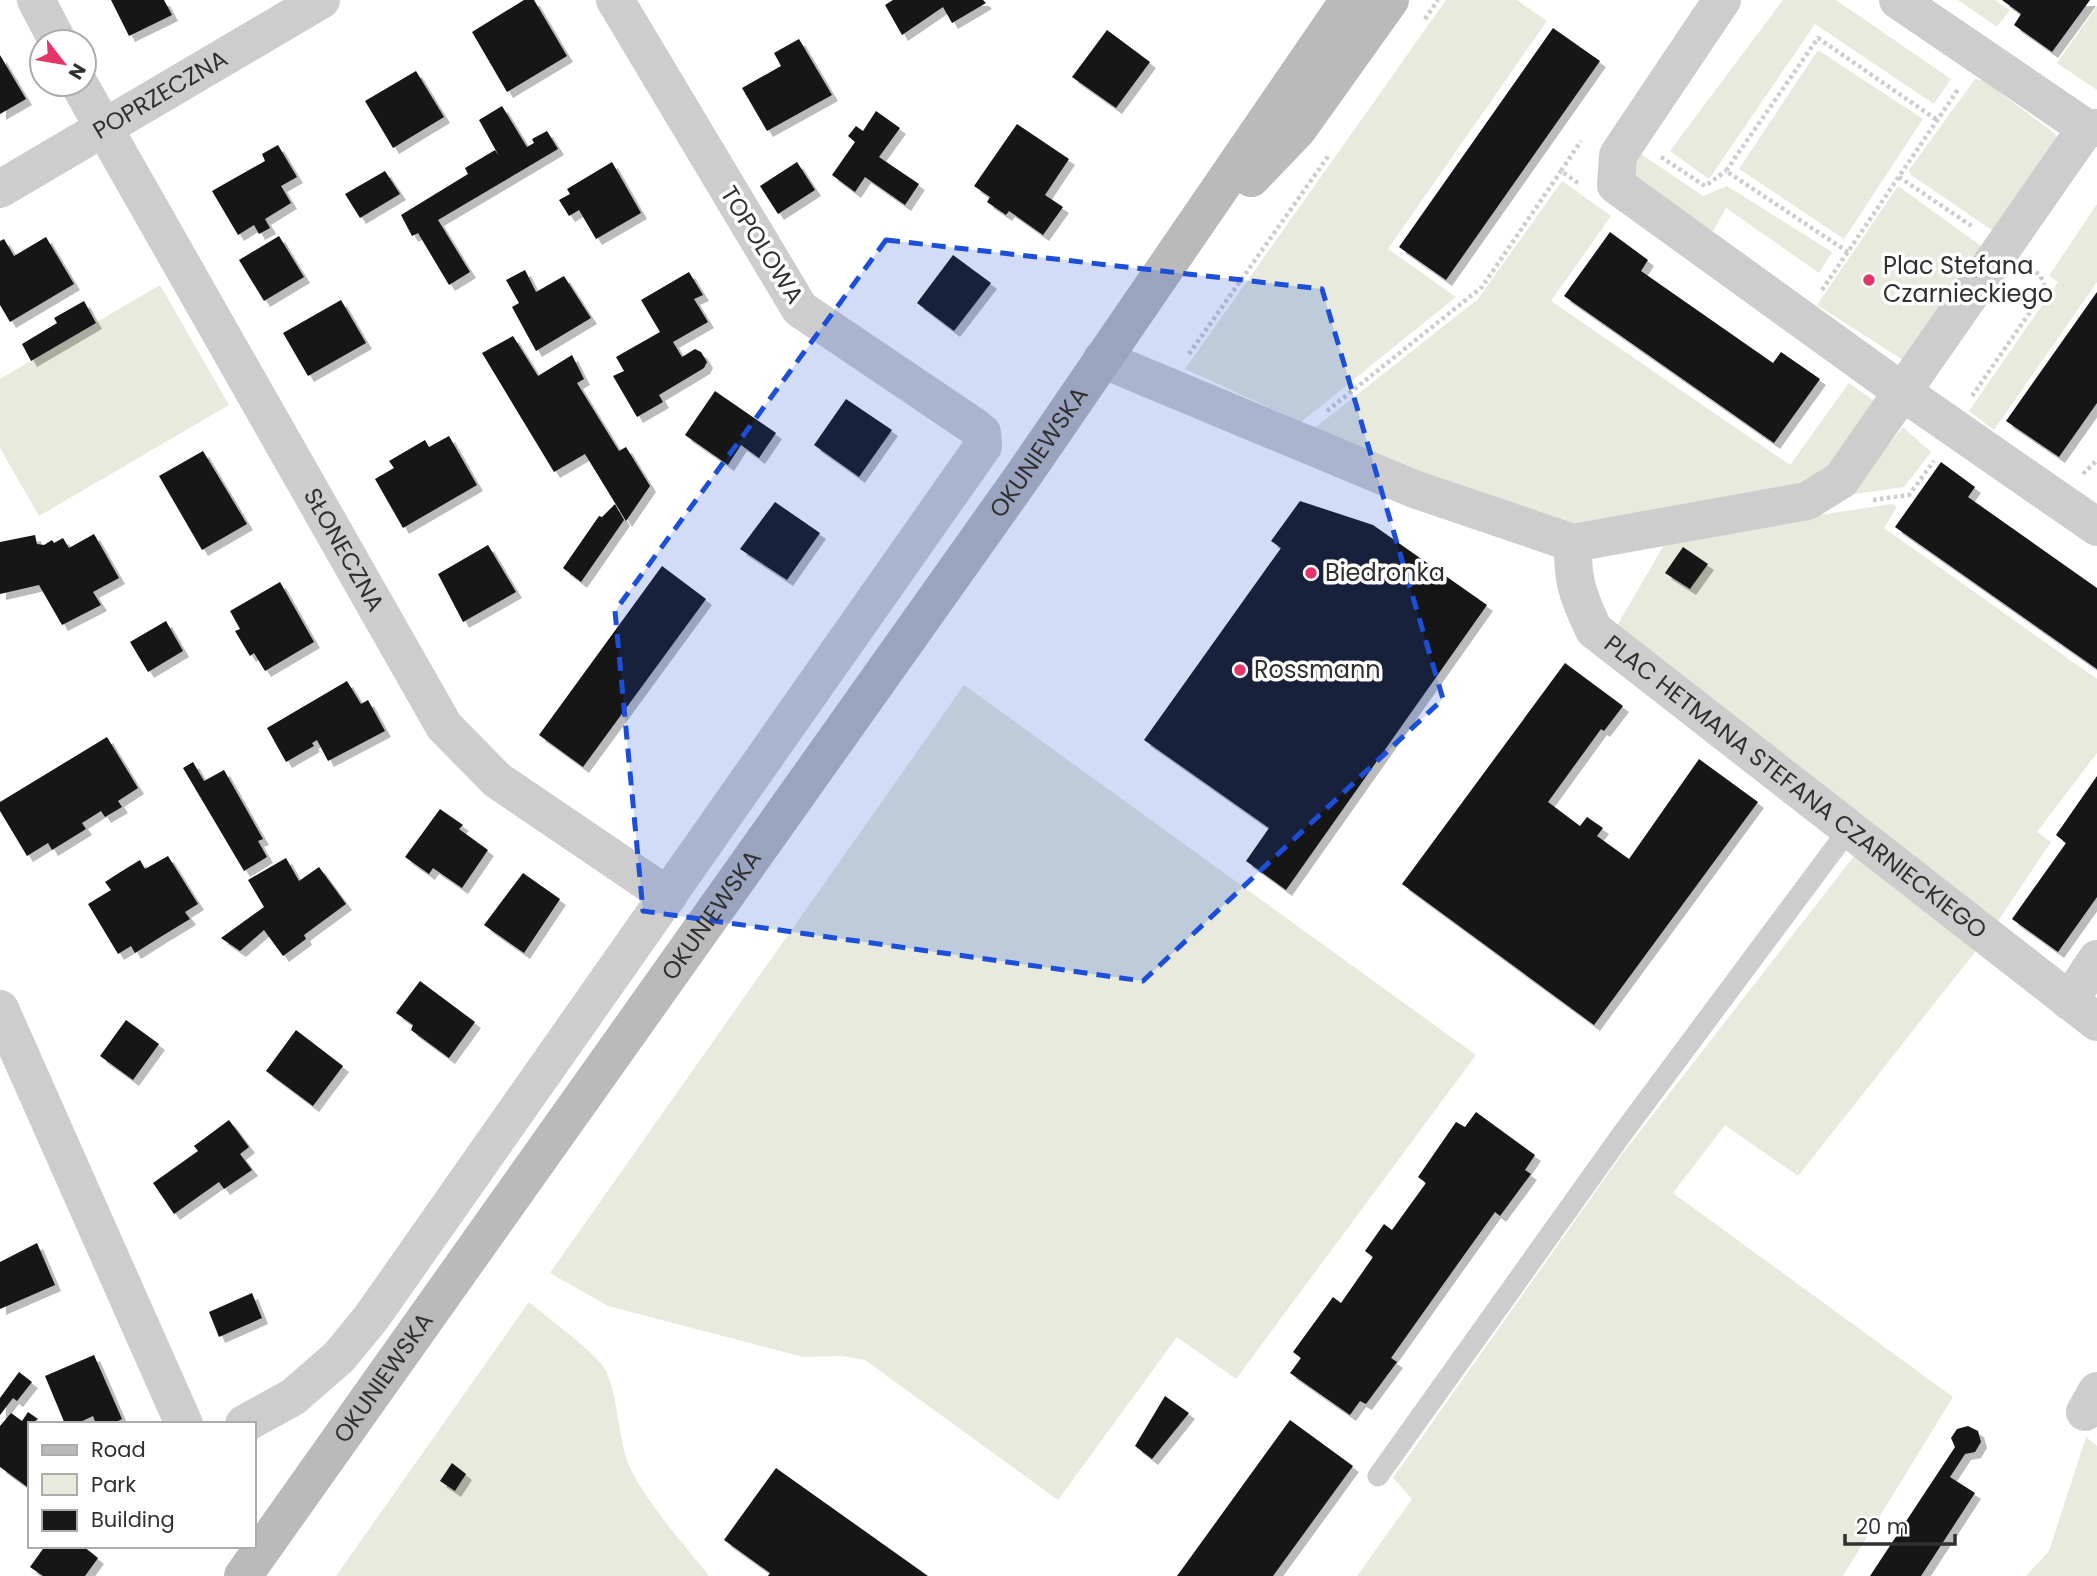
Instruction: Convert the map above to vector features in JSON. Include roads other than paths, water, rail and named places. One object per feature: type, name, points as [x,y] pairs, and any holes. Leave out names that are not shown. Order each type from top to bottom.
[{"type":"main road","name":"OKUNIEWSKA","points":[[261,1532],[1179,252],[1349,0]]},
{"type":"main road","name":"OKUNIEWSKA","points":[[1179,252],[1298,129],[1390,0]]},
{"type":"main road","name":"OKUNIEWSKA","points":[[243,1576],[254,1548]]},
{"type":"street","points":[[36,0],[51,28]]},
{"type":"street","name":"POPRZECZNA","points":[[0,189],[321,0]]},
{"type":"street","name":"TOPOLOWA","points":[[615,0],[800,309],[975,427]]},
{"type":"street","points":[[1723,0],[1618,155],[1616,185],[1903,393],[2097,527]]},
{"type":"street","points":[[1102,359],[1414,489],[1573,543],[1807,501],[1841,480],[2003,248],[2091,128],[1898,0]]},
{"type":"street","name":"SŁONECZNA","points":[[86,98],[444,726],[497,780],[668,897]]},
{"type":"street","name":"OKUNIEWSKA","points":[[248,1422],[293,1397],[339,1357],[371,1318],[980,453],[984,440],[975,427]]},
{"type":"street","name":"PLAC HETMANA STEFANA CZARNIECKIEGO","points":[[1573,543],[1572,575],[1578,598],[1594,629],[2083,1011],[2097,959]]},
{"type":"street","points":[[0,1009],[183,1422]]},
{"type":"lane","points":[[1378,1476],[1622,1134],[1849,829]]},
{"type":"place","name":"Plac Stefana Czarnieckiego","points":[[1869,280]]},
{"type":"place","name":"Biedronka","points":[[1311,573]]},
{"type":"place","name":"Rossmann","points":[[1240,670]]}]
